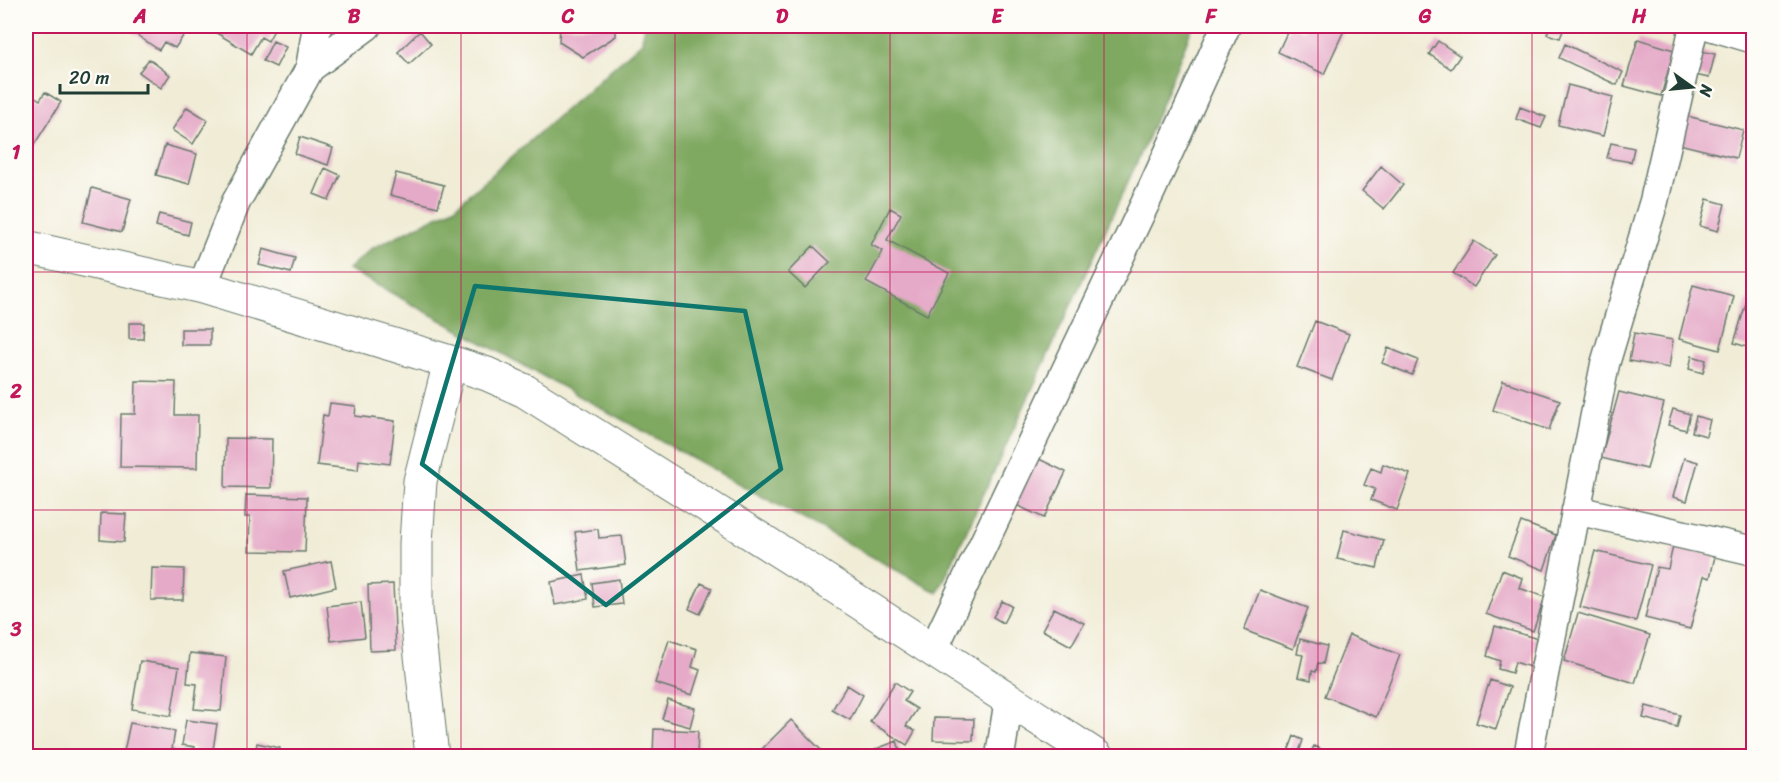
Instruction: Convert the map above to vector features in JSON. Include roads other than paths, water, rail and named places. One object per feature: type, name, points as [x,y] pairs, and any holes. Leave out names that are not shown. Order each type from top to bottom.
[{"type":"street","points":[[202,287],[236,202],[310,68],[317,26]]},
{"type":"street","points":[[310,68],[367,26]]},
{"type":"street","points":[[933,651],[1152,189],[1226,26]]},
{"type":"street","points":[[1528,756],[1605,363],[1654,201],[1694,26]]},
{"type":"street","points":[[1710,26],[1754,39]]},
{"type":"street","points":[[26,252],[202,287],[450,362],[487,374],[525,391],[811,571],[1096,756]]},
{"type":"street","points":[[432,756],[416,610],[416,543],[420,481],[450,362]]},
{"type":"street","points":[[1576,510],[1754,551]]},
{"type":"street","points":[[1000,756],[1009,699]]}]
